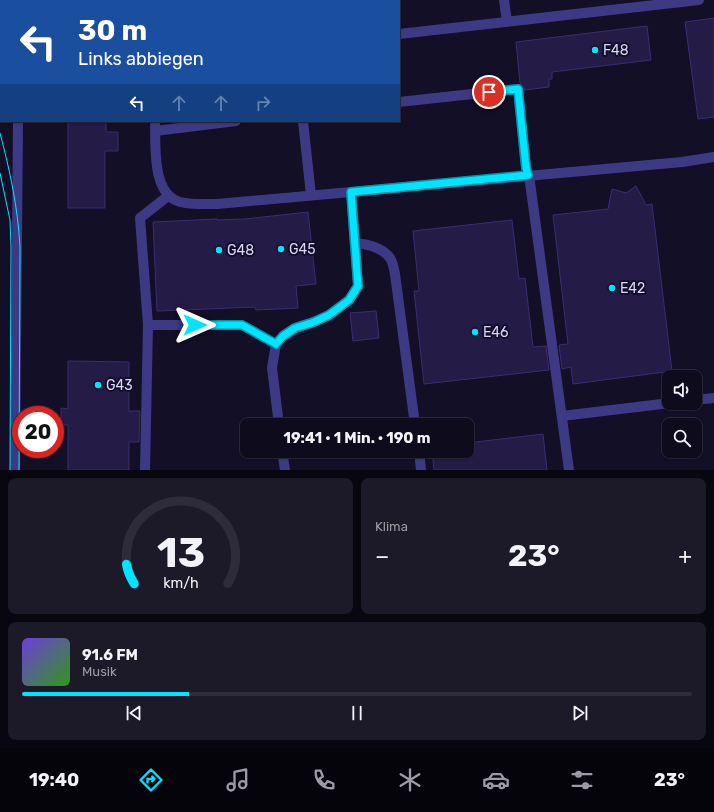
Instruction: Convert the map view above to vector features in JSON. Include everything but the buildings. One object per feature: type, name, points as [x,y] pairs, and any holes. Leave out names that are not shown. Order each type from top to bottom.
[{"type":"street","points":[[504,0],[507,22]]},
{"type":"street","points":[[400,34],[666,2],[699,0]]},
{"type":"street","points":[[400,102],[518,89],[526,168],[569,470]]},
{"type":"street","points":[[15,470],[18,122]]},
{"type":"street","points":[[220,122],[155,126],[158,176],[168,196],[178,202],[217,204],[682,162],[714,157]]},
{"type":"street","points":[[303,122],[311,195]]},
{"type":"street","points":[[278,418],[272,368],[276,344],[283,336],[295,328],[329,315],[349,300],[358,286],[351,192]]},
{"type":"street","points":[[146,470],[148,325],[140,218],[168,196]]},
{"type":"street","points":[[354,243],[367,244],[380,250],[391,259],[395,274],[414,418]]},
{"type":"street","points":[[148,325],[242,325],[276,344]]},
{"type":"street","points":[[702,399],[714,398]]},
{"type":"street","points":[[562,416],[662,404]]},
{"type":"street","points":[[283,458],[285,470]]},
{"type":"street","points":[[420,458],[421,470]]},
{"type":"tram line","points":[[0,133],[13,190],[20,247],[19,470]]},
{"type":"tram line","points":[[0,173],[10,220],[11,247],[10,470]]},
{"type":"place","name":"F48","points":[[595,50]]},
{"type":"place","name":"G45","points":[[281,249]]},
{"type":"place","name":"G48","points":[[219,250]]},
{"type":"place","name":"E42","points":[[612,288]]},
{"type":"place","name":"E46","points":[[475,332]]},
{"type":"place","name":"G43","points":[[98,385]]},
{"type":"route","points":[[195,325],[242,325],[276,344],[283,336],[295,328],[329,315],[349,300],[358,286],[351,192],[528,175],[518,89],[489,92]]}]
